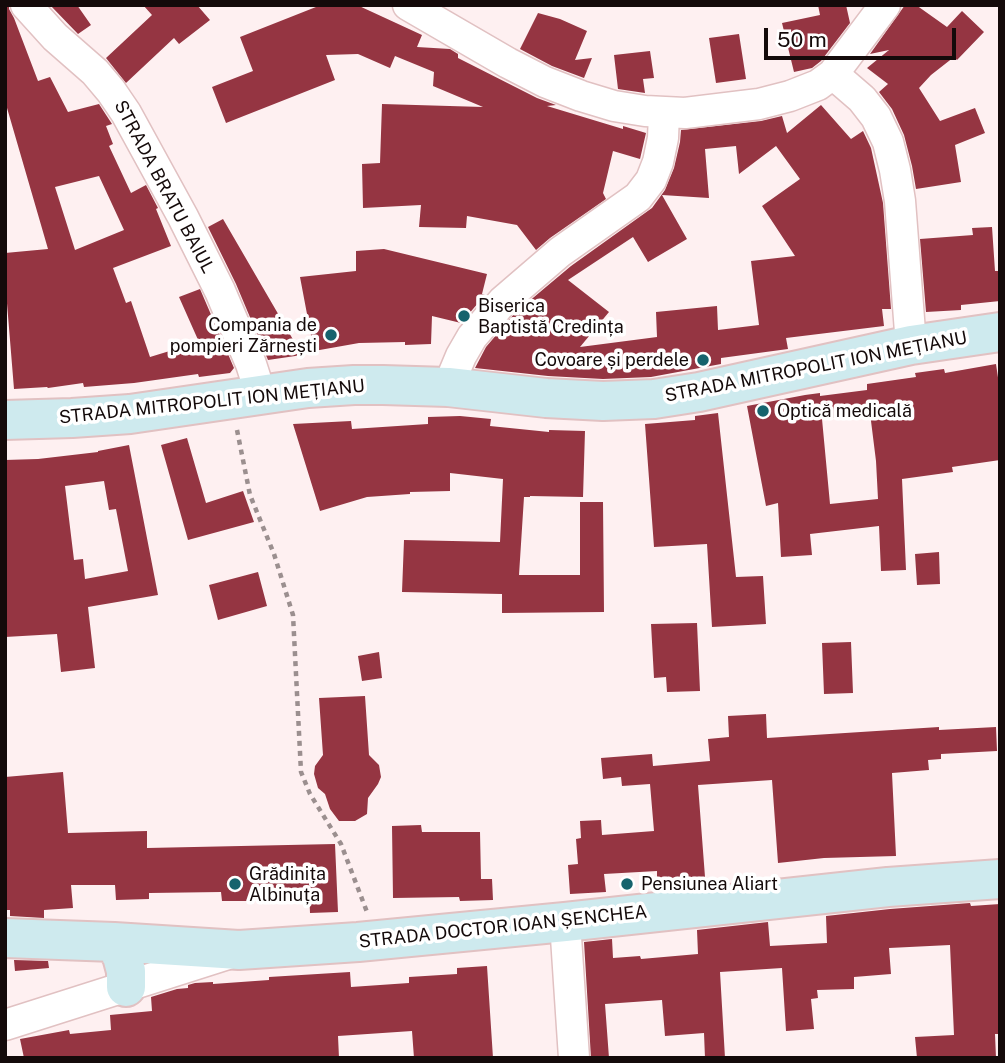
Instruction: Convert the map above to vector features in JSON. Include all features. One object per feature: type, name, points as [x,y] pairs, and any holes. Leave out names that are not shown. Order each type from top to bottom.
[{"type":"main road","name":"STRADA MITROPOLIT ION MEȚIANU","points":[[5,420],[130,414],[308,388],[383,384],[448,387],[557,399],[654,399],[699,392],[911,345],[1000,331]]},
{"type":"main road","name":"STRADA DOCTOR IOAN ȘENCHEA","points":[[5,938],[239,950],[358,942],[888,887],[1000,879]]},
{"type":"main road","points":[[114,942],[126,971],[126,988]]},
{"type":"street","name":"STRADA BRATU BAIUL","points":[[26,5],[55,37],[95,72],[126,113],[183,218],[237,327],[251,364],[246,398]]},
{"type":"street","points":[[408,5],[545,82],[614,106],[664,113],[709,111],[759,104],[806,91],[833,74],[885,5]]},
{"type":"street","points":[[833,74],[862,99],[876,117],[888,142],[900,201],[911,345]]},
{"type":"street","points":[[448,387],[472,337],[503,301],[560,252],[638,197],[651,180],[658,163],[664,113]]},
{"type":"street","points":[[565,922],[574,1058]]},
{"type":"street","points":[[5,1026],[239,950]]},
{"type":"path","points":[[246,398],[250,495],[274,554],[293,615],[301,772],[310,794],[341,844],[368,913],[355,914]]},
{"type":"building","points":[[5,5],[9,5],[38,81],[50,77],[68,112],[99,104],[112,124],[106,126],[113,144],[109,146],[131,193],[146,185],[158,208],[156,209],[171,246],[113,268],[126,303],[131,301],[150,357],[199,342],[179,297],[200,289],[234,368],[230,373],[84,387],[83,383],[14,389],[5,253],[48,249],[5,101]],"holes":[[[99,176],[124,230],[75,250],[55,187]]]},
{"type":"building","points":[[50,5],[77,5],[91,25],[78,34]]},
{"type":"building","points":[[143,5],[197,5],[210,20],[179,44],[174,38],[126,83],[106,58],[152,15]]},
{"type":"building","points":[[321,5],[357,5],[422,35],[417,47],[450,49],[458,54],[458,58],[556,105],[547,106],[623,129],[623,126],[646,133],[640,159],[613,151],[603,193],[606,199],[536,250],[517,225],[467,216],[466,228],[419,227],[421,205],[363,208],[362,164],[380,163],[382,104],[483,107],[433,86],[434,72],[395,56],[390,68],[358,54],[326,55],[335,80],[226,123],[212,87],[253,71],[240,37]]},
{"type":"building","points":[[818,5],[846,5],[850,23],[821,61],[812,68],[794,72],[782,23],[820,15]]},
{"type":"building","points":[[905,5],[916,5],[947,27],[962,11],[984,32],[957,60],[954,57],[919,88],[940,121],[975,108],[985,133],[955,145],[961,182],[916,189],[904,135],[892,109],[879,92],[888,84],[867,68],[889,50],[870,54]]},
{"type":"building","points":[[538,13],[587,31],[575,60],[592,58],[584,78],[552,66],[520,49]]},
{"type":"building","points":[[739,34],[746,79],[716,83],[709,38]]},
{"type":"building","points":[[650,51],[654,78],[643,79],[645,93],[618,89],[614,55]]},
{"type":"building","points":[[821,105],[851,139],[863,131],[871,148],[883,203],[891,309],[882,309],[884,326],[786,338],[788,349],[721,358],[721,364],[651,377],[603,379],[475,368],[486,347],[515,313],[571,266],[652,208],[665,190],[674,168],[681,130],[782,116],[787,133]],"holes":[[[736,146],[739,174],[776,146],[800,179],[762,206],[795,256],[751,261],[759,325],[718,330],[717,306],[656,312],[657,337],[580,347],[609,312],[568,280],[633,237],[648,262],[687,239],[662,195],[709,198],[705,149]]]},
{"type":"building","points":[[223,219],[302,355],[268,360],[208,227]]},
{"type":"building","points":[[992,227],[995,271],[1000,271],[1000,301],[961,305],[961,310],[926,312],[920,239],[973,235],[972,228]]},
{"type":"building","points":[[384,249],[487,274],[482,294],[485,295],[461,323],[432,316],[431,344],[359,343],[314,351],[300,277],[356,271],[356,251]]},
{"type":"building","points":[[996,364],[1000,391],[1000,460],[952,467],[953,472],[902,479],[906,570],[881,571],[879,526],[810,534],[812,555],[781,557],[778,503],[766,506],[747,406],[820,393],[820,396],[867,390],[867,384],[916,377],[915,373],[944,369],[945,373]],"holes":[[[870,413],[878,499],[830,504],[822,419]]]},
{"type":"building","points":[[718,413],[736,577],[763,576],[766,624],[712,627],[707,544],[654,547],[645,424],[695,420],[695,416]]},
{"type":"building","points":[[428,417],[491,419],[490,426],[549,432],[585,431],[583,497],[524,497],[519,575],[580,575],[580,502],[603,502],[604,612],[502,613],[502,594],[402,592],[404,540],[500,542],[503,479],[450,473],[450,491],[367,497],[320,511],[293,424],[351,421],[352,429],[428,424]]},
{"type":"building","points":[[187,438],[206,503],[243,491],[254,522],[188,540],[161,445]]},
{"type":"building","points":[[129,445],[158,595],[88,607],[95,668],[61,672],[57,634],[5,637],[5,460],[38,459]],"holes":[[[104,481],[109,510],[116,509],[128,571],[85,579],[83,559],[74,560],[65,486]]]},
{"type":"building","points":[[939,552],[940,584],[917,585],[915,554]]},
{"type":"building","points":[[258,572],[267,606],[218,620],[209,585]]},
{"type":"building","points":[[697,623],[700,691],[667,692],[666,677],[654,678],[651,624]]},
{"type":"building","points":[[851,642],[853,693],[824,694],[822,643]]},
{"type":"building","points":[[379,652],[382,678],[362,681],[358,656]]},
{"type":"building","points":[[365,696],[369,755],[379,765],[381,777],[368,798],[367,814],[355,821],[339,821],[330,809],[325,794],[318,788],[314,774],[315,766],[323,755],[319,698]]},
{"type":"building","points":[[766,714],[767,738],[939,727],[939,730],[996,727],[997,751],[941,754],[941,759],[928,760],[929,770],[892,773],[896,856],[824,858],[778,863],[772,780],[698,785],[705,877],[657,881],[657,871],[604,874],[606,892],[570,894],[568,865],[578,864],[576,839],[581,838],[580,821],[601,820],[602,835],[654,831],[650,784],[622,786],[621,777],[603,779],[601,758],[652,754],[653,766],[710,761],[708,739],[729,737],[728,716]]},
{"type":"building","points":[[63,772],[68,833],[147,831],[147,848],[335,844],[338,912],[310,913],[309,890],[253,891],[253,901],[222,901],[221,892],[149,893],[149,899],[116,900],[115,885],[71,885],[73,908],[44,910],[44,918],[10,916],[10,910],[5,910],[5,777]]},
{"type":"building","points":[[421,825],[422,832],[480,832],[481,879],[492,879],[493,900],[460,901],[459,897],[393,898],[392,826]]},
{"type":"building","points":[[970,903],[971,906],[1000,904],[1000,1034],[995,1034],[996,1058],[917,1058],[915,1037],[954,1035],[950,945],[889,948],[891,974],[854,977],[854,989],[817,990],[818,998],[811,999],[814,1029],[786,1031],[782,968],[720,972],[725,1058],[705,1058],[704,1033],[665,1036],[662,1000],[605,1004],[609,1058],[591,1058],[584,942],[612,939],[613,958],[640,956],[641,959],[698,954],[697,930],[768,922],[770,946],[827,943],[826,916]]},
{"type":"building","points":[[14,960],[48,961],[49,968],[15,971]]},
{"type":"building","points":[[487,966],[493,1058],[414,1058],[412,1031],[338,1036],[339,1058],[24,1058],[20,1039],[69,1030],[70,1034],[111,1030],[110,1015],[152,1011],[151,997],[188,988],[188,985],[195,983],[213,984],[350,972],[351,987],[409,983],[409,977],[457,974],[457,968]]},
{"type":"place","name":"Biserica Baptistă Credința","points":[[464,316]]},
{"type":"place","name":"Compania de pompieri Zărnești","points":[[331,335]]},
{"type":"place","name":"Covoare și perdele","points":[[703,360]]},
{"type":"place","name":"Optică medicală","points":[[763,411]]},
{"type":"place","name":"Grădinița Albinuța","points":[[235,884]]},
{"type":"place","name":"Pensiunea Aliart","points":[[627,884]]}]
